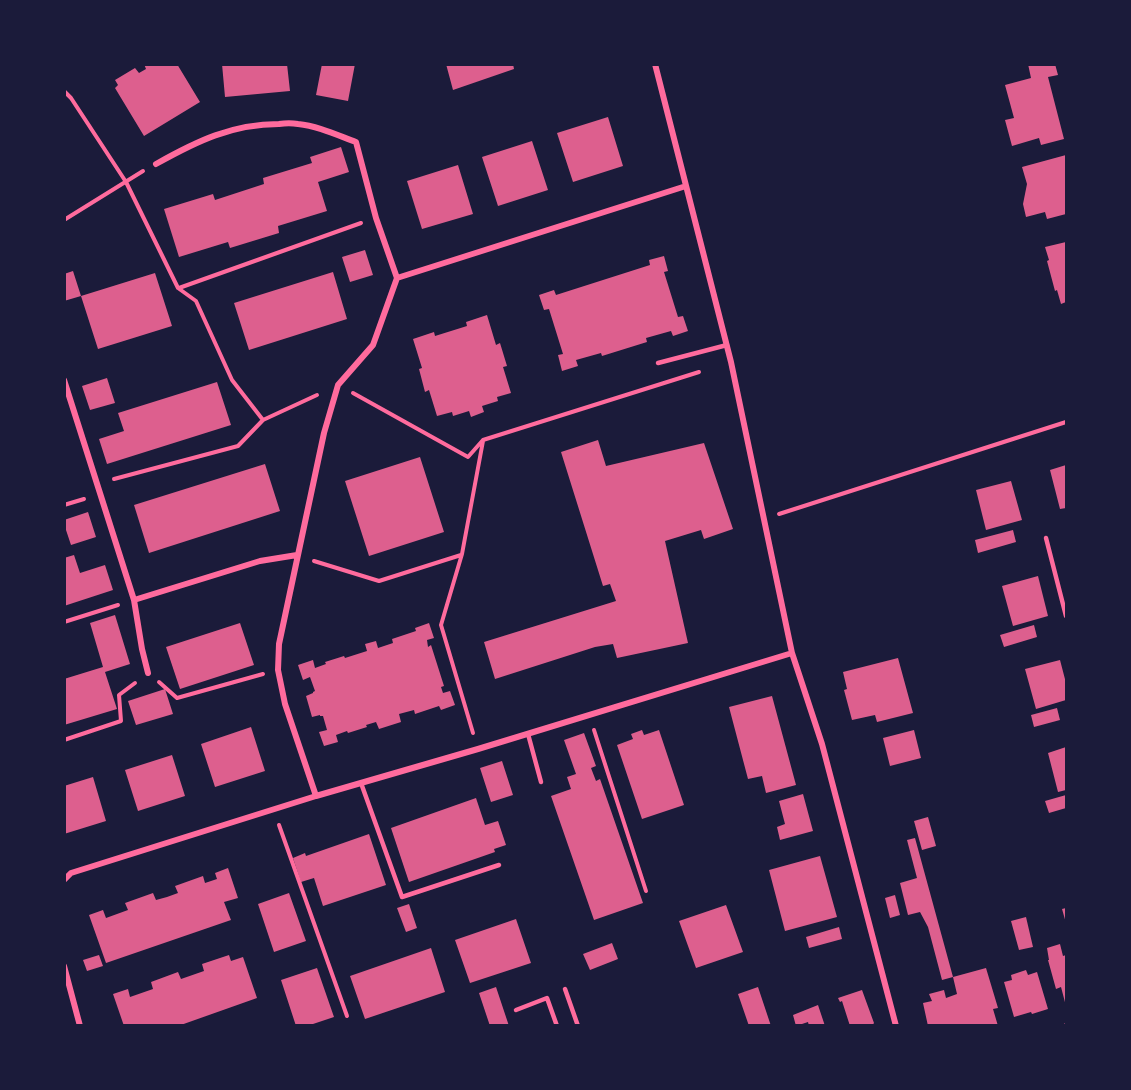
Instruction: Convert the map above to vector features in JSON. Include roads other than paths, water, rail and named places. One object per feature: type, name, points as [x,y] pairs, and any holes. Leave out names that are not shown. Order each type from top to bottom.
[{"type":"street","points":[[655,64],[727,345],[792,653],[822,744],[896,1026]]},
{"type":"street","points":[[156,164],[190,145],[223,132],[258,124],[297,123],[356,142],[376,218],[397,278],[373,345],[338,386],[324,433],[279,644],[278,670],[285,704],[316,796]]},
{"type":"street","points":[[397,278],[686,186]]},
{"type":"street","points":[[64,380],[134,600],[148,673]]},
{"type":"street","points":[[134,600],[260,561],[297,555]]},
{"type":"street","points":[[64,880],[71,873],[316,796],[792,653]]},
{"type":"street","points":[[64,966],[80,1026]]},
{"type":"lane","points":[[658,363],[727,345]]},
{"type":"lane","points":[[1046,538],[1066,616]]},
{"type":"lane","points":[[528,734],[541,782]]},
{"type":"lane","points":[[361,783],[402,897],[499,865]]},
{"type":"lane","points":[[565,989],[578,1026]]},
{"type":"lane","points":[[516,1010],[547,998],[556,1026]]}]
